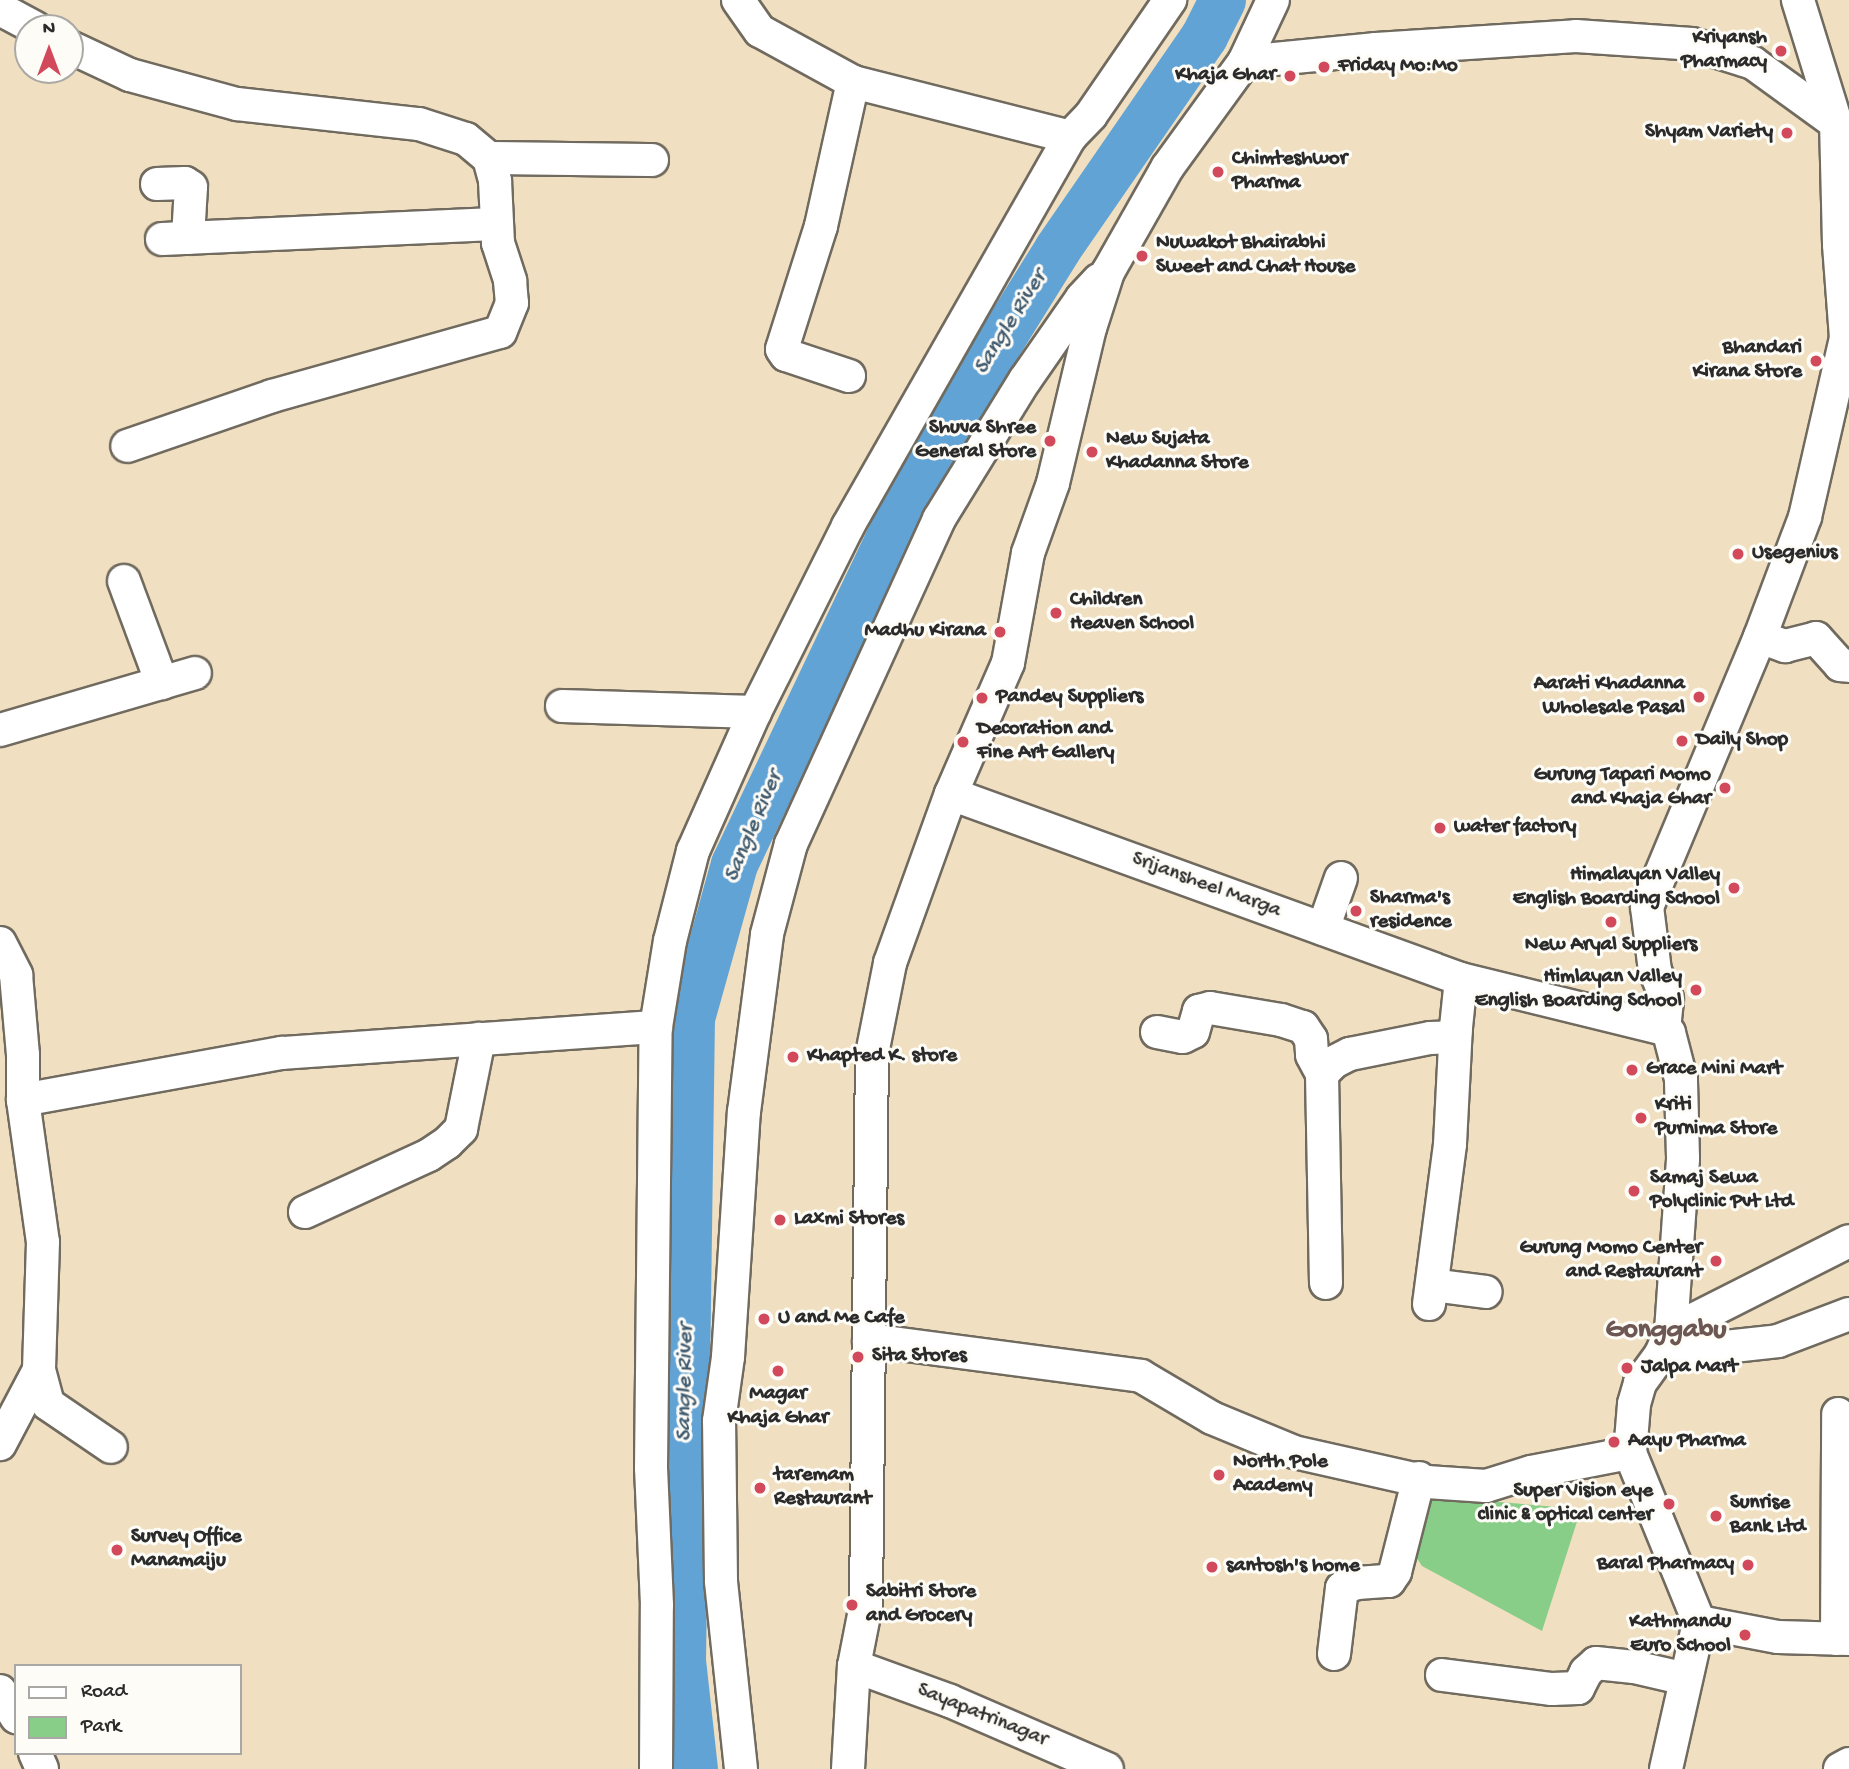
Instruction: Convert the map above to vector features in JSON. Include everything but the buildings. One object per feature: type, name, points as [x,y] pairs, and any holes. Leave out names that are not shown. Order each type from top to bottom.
[{"type":"street","points":[[738,0],[760,30],[853,82],[1070,137]]},
{"type":"street","points":[[656,1769],[657,1605],[650,1468],[656,1027],[670,940],[693,851],[755,712],[848,526],[1070,137],[1091,115],[1170,0]]},
{"type":"street","points":[[848,1769],[855,1666],[866,1605],[872,1054],[890,962],[951,794],[1008,663],[1028,552],[1053,483],[1090,328],[1108,272],[1167,168],[1244,62],[1273,0]]},
{"type":"street","points":[[1666,1769],[1699,1622],[1630,1452],[1634,1404],[1640,1383],[1666,1343],[1683,1158],[1681,1079],[1669,1033],[1664,1029],[1667,999],[1655,971],[1647,907],[1760,637],[1805,517],[1846,338],[1845,260],[1836,123],[1798,0]]},
{"type":"street","points":[[1244,62],[1376,49],[1576,36],[1692,44],[1753,62],[1836,123]]},
{"type":"street","points":[[84,54],[130,75],[237,104],[419,124],[466,139],[489,158],[495,181],[495,224],[510,281],[512,303],[500,332],[272,396],[127,446]]},
{"type":"street","points":[[849,376],[786,355],[782,349],[821,226],[853,82]]},
{"type":"street","points":[[489,158],[652,160]]},
{"type":"street","points":[[157,184],[185,183],[191,187],[175,239],[495,224]]},
{"type":"street","points":[[741,1769],[721,1581],[719,1421],[728,1357],[744,1112],[767,934],[791,844],[939,519],[1025,380],[1082,298],[1108,272]]},
{"type":"street","points":[[124,581],[162,683]]},
{"type":"street","points":[[1760,637],[1785,646],[1816,638],[1840,665],[1849,666]]},
{"type":"street","points":[[0,730],[195,673]]},
{"type":"street","points":[[562,706],[755,712]]},
{"type":"street","name":"Srijansheel Marga","points":[[951,794],[1461,979],[1664,1029]]},
{"type":"street","points":[[1323,929],[1341,878]]},
{"type":"street","points":[[0,943],[16,975],[12,1064],[23,1100],[43,1241],[39,1370],[48,1404],[111,1447]]},
{"type":"street","points":[[1322,1074],[1334,1062],[1350,1054],[1430,1038],[1455,1037],[1461,979]]},
{"type":"street","points":[[1157,1032],[1183,1037],[1194,1032],[1199,1011],[1210,1008],[1281,1020],[1303,1027],[1311,1039],[1315,1066],[1322,1074],[1326,1283]]},
{"type":"street","points":[[1456,1026],[1450,1144],[1431,1295],[1486,1292]]},
{"type":"street","points":[[23,1100],[282,1052],[656,1027]]},
{"type":"street","points":[[305,1212],[429,1155],[454,1136],[461,1129],[479,1039]]},
{"type":"street","points":[[1666,1343],[1849,1241]]},
{"type":"street","points":[[1666,1343],[1778,1340],[1849,1314]]},
{"type":"street","points":[[869,1340],[1141,1376],[1212,1418],[1294,1452],[1419,1478],[1427,1482],[1486,1486],[1531,1472],[1630,1452]]},
{"type":"street","points":[[0,1444],[39,1370]]},
{"type":"street","points":[[1699,1622],[1778,1637],[1843,1639],[1838,1414]]},
{"type":"street","points":[[1334,1654],[1342,1588],[1357,1583],[1389,1581],[1395,1572],[1419,1478]]},
{"type":"street","points":[[1442,1675],[1552,1689],[1578,1688],[1586,1672],[1596,1663],[1634,1667],[1686,1679]]},
{"type":"street","name":"Sayapatrinagar","points":[[855,1666],[973,1711],[1107,1769]]},
{"type":"street","points":[[0,1691],[14,1714]]},
{"type":"street","points":[[1840,1769],[1849,1764]]},
{"type":"green space","points":[[1417,1495],[1581,1509],[1542,1631],[1422,1566],[1406,1542]]},
{"type":"waterway","name":"Sangle River","points":[[694,1769],[682,1661],[691,1018],[734,864],[924,463],[1057,249],[1204,36],[1222,0]]},
{"type":"place","name":"Kriyansh Pharmacy","points":[[1781,51]]},
{"type":"place","name":"Friday Mo:Mo","points":[[1324,67]]},
{"type":"place","name":"Khaja Ghar","points":[[1290,76]]},
{"type":"place","name":"Shyam Variety","points":[[1787,133]]},
{"type":"place","name":"Chimteshwor Pharma","points":[[1218,172]]},
{"type":"place","name":"Nuwakot Bhairabhi Sweet and Chat House","points":[[1142,256]]},
{"type":"place","name":"Bhandari Kirana Store","points":[[1816,361]]},
{"type":"place","name":"Shuva Shree General Store","points":[[1050,441]]},
{"type":"place","name":"New Sujata Khadanna Store","points":[[1092,452]]},
{"type":"place","name":"Usegenius","points":[[1738,554]]},
{"type":"place","name":"Children Heaven School","points":[[1056,613]]},
{"type":"place","name":"Madhu Kirana","points":[[1000,632]]},
{"type":"place","name":"Aarati Khadanna Wholesale Pasal","points":[[1699,697]]},
{"type":"place","name":"Pandey Suppliers","points":[[982,698]]},
{"type":"place","name":"Daily Shop","points":[[1682,741]]},
{"type":"place","name":"Decoration and Fine Art Gallery","points":[[963,742]]},
{"type":"place","name":"Gurung Tapari Momo and Khaja Ghar","points":[[1725,788]]},
{"type":"place","name":"water factory","points":[[1440,828]]},
{"type":"place","name":"Himalayan Valley English Boarding School","points":[[1734,888]]},
{"type":"place","name":"Sharma's residence","points":[[1356,911]]},
{"type":"place","name":"New Aryal Suppliers","points":[[1611,922]]},
{"type":"place","name":"Himlayan Valley English Boarding School","points":[[1696,990]]},
{"type":"place","name":"Khapted K. store","points":[[793,1057]]},
{"type":"place","name":"Grace Mini Mart","points":[[1632,1070]]},
{"type":"place","name":"Kriti Purnima Store","points":[[1641,1118]]},
{"type":"place","name":"Samaj Sewa Polyclinic Pvt Ltd","points":[[1634,1191]]},
{"type":"place","name":"Laxmi Stores","points":[[780,1220]]},
{"type":"place","name":"Gurung Momo Center and Restaurant","points":[[1716,1261]]},
{"type":"place","name":"U and Me Cafe","points":[[764,1319]]},
{"type":"place","name":"Sita Stores","points":[[858,1357]]},
{"type":"place","name":"Jalpa Mart","points":[[1627,1368]]},
{"type":"place","name":"Magar Khaja Ghar","points":[[778,1371]]},
{"type":"place","name":"Aayu Pharma","points":[[1614,1442]]},
{"type":"place","name":"North Pole Academy","points":[[1219,1475]]},
{"type":"place","name":"taremam Restaurant","points":[[760,1488]]},
{"type":"place","name":"Super Vision eye clinic & optical center","points":[[1669,1504]]},
{"type":"place","name":"Sunrise Bank Ltd","points":[[1716,1516]]},
{"type":"place","name":"Survey Office Manamaiju","points":[[117,1550]]},
{"type":"place","name":"Baral Pharmacy","points":[[1748,1565]]},
{"type":"place","name":"santosh's home","points":[[1212,1567]]},
{"type":"place","name":"Sabitri Store and Grocery","points":[[852,1605]]},
{"type":"place","name":"Kathmandu Euro School","points":[[1745,1635]]},
{"type":"district","name":"Gonggabu","points":[[1666,1331]]}]
